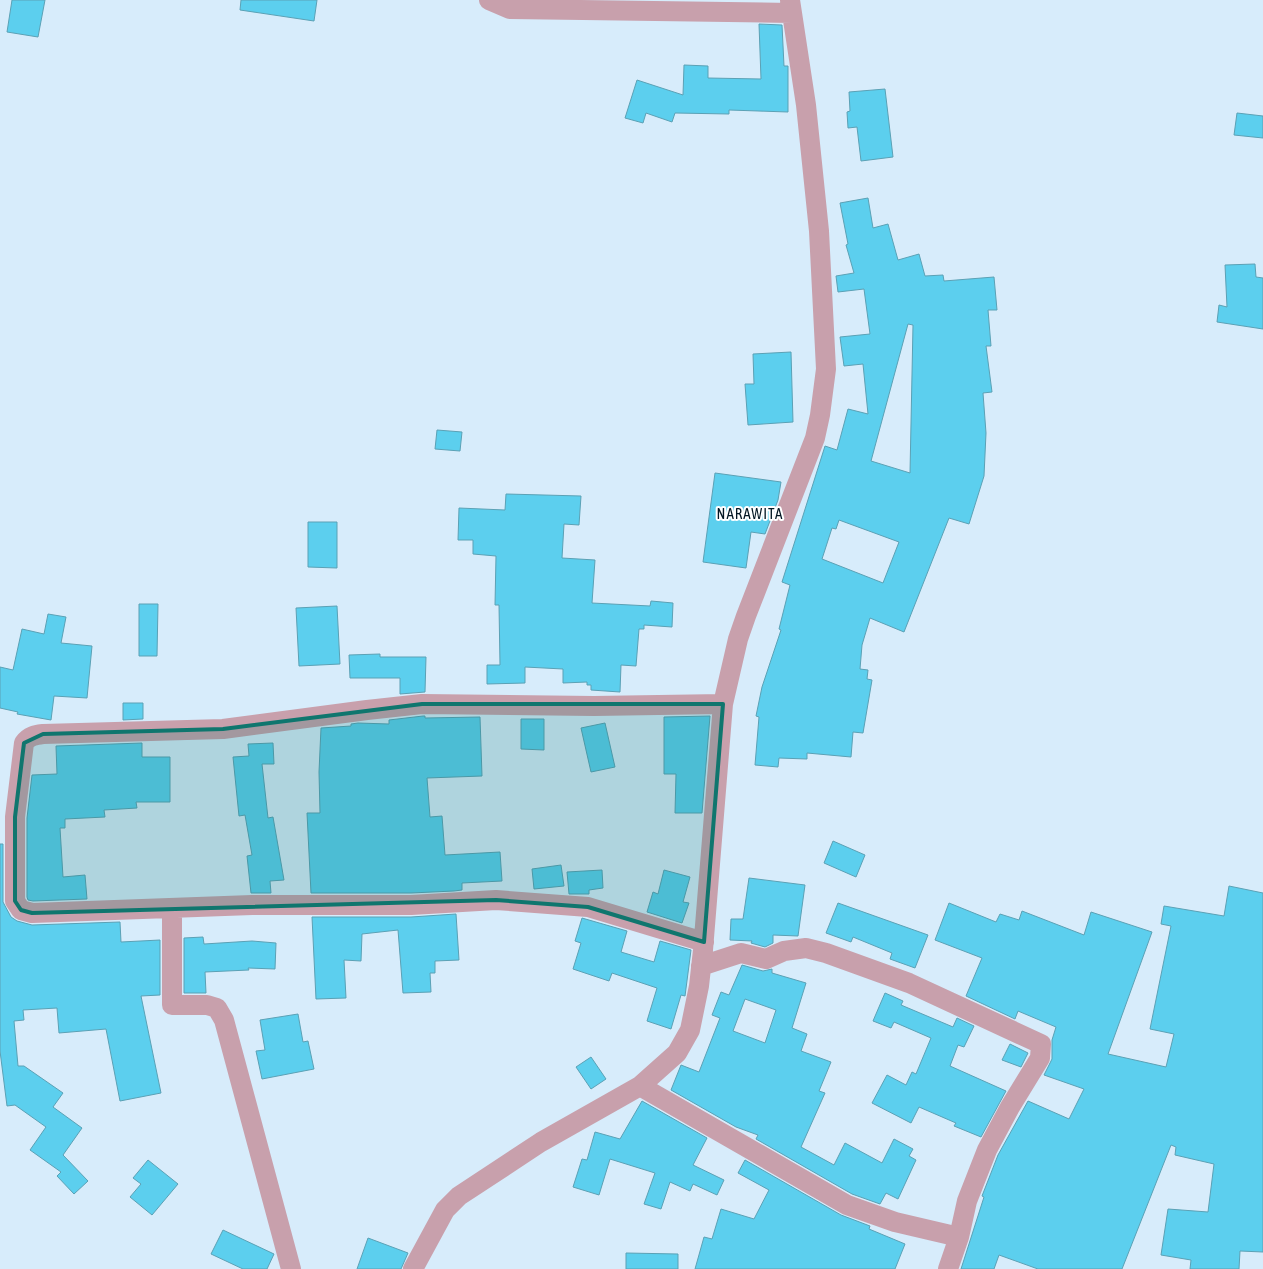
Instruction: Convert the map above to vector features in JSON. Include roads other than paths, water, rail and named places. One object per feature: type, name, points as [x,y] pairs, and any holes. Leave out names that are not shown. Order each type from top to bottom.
[{"type":"street","points":[[413,1269],[445,1210],[459,1196],[541,1142],[640,1086],[677,1053],[690,1030],[695,1009],[704,942],[724,704],[738,639],[815,438],[824,392],[826,369],[819,231],[806,106],[791,6],[510,9],[489,0]]},
{"type":"street","points":[[704,942],[588,907],[496,900],[411,904],[172,908],[32,913],[21,910],[15,901],[15,826],[24,743],[28,738],[43,734],[223,729],[422,704],[724,704]]},
{"type":"street","points":[[172,908],[172,1006],[207,1005],[217,1008],[224,1020],[291,1269]]},
{"type":"street","points":[[701,966],[741,953],[766,959],[784,951],[806,948],[826,952],[909,983],[1041,1044],[1040,1058],[1010,1107],[987,1150],[967,1201],[959,1237],[948,1269]]},
{"type":"street","points":[[640,1086],[847,1205],[895,1222],[959,1237]]},
{"type":"district","name":"NARAWITA","points":[[750,513]]}]
